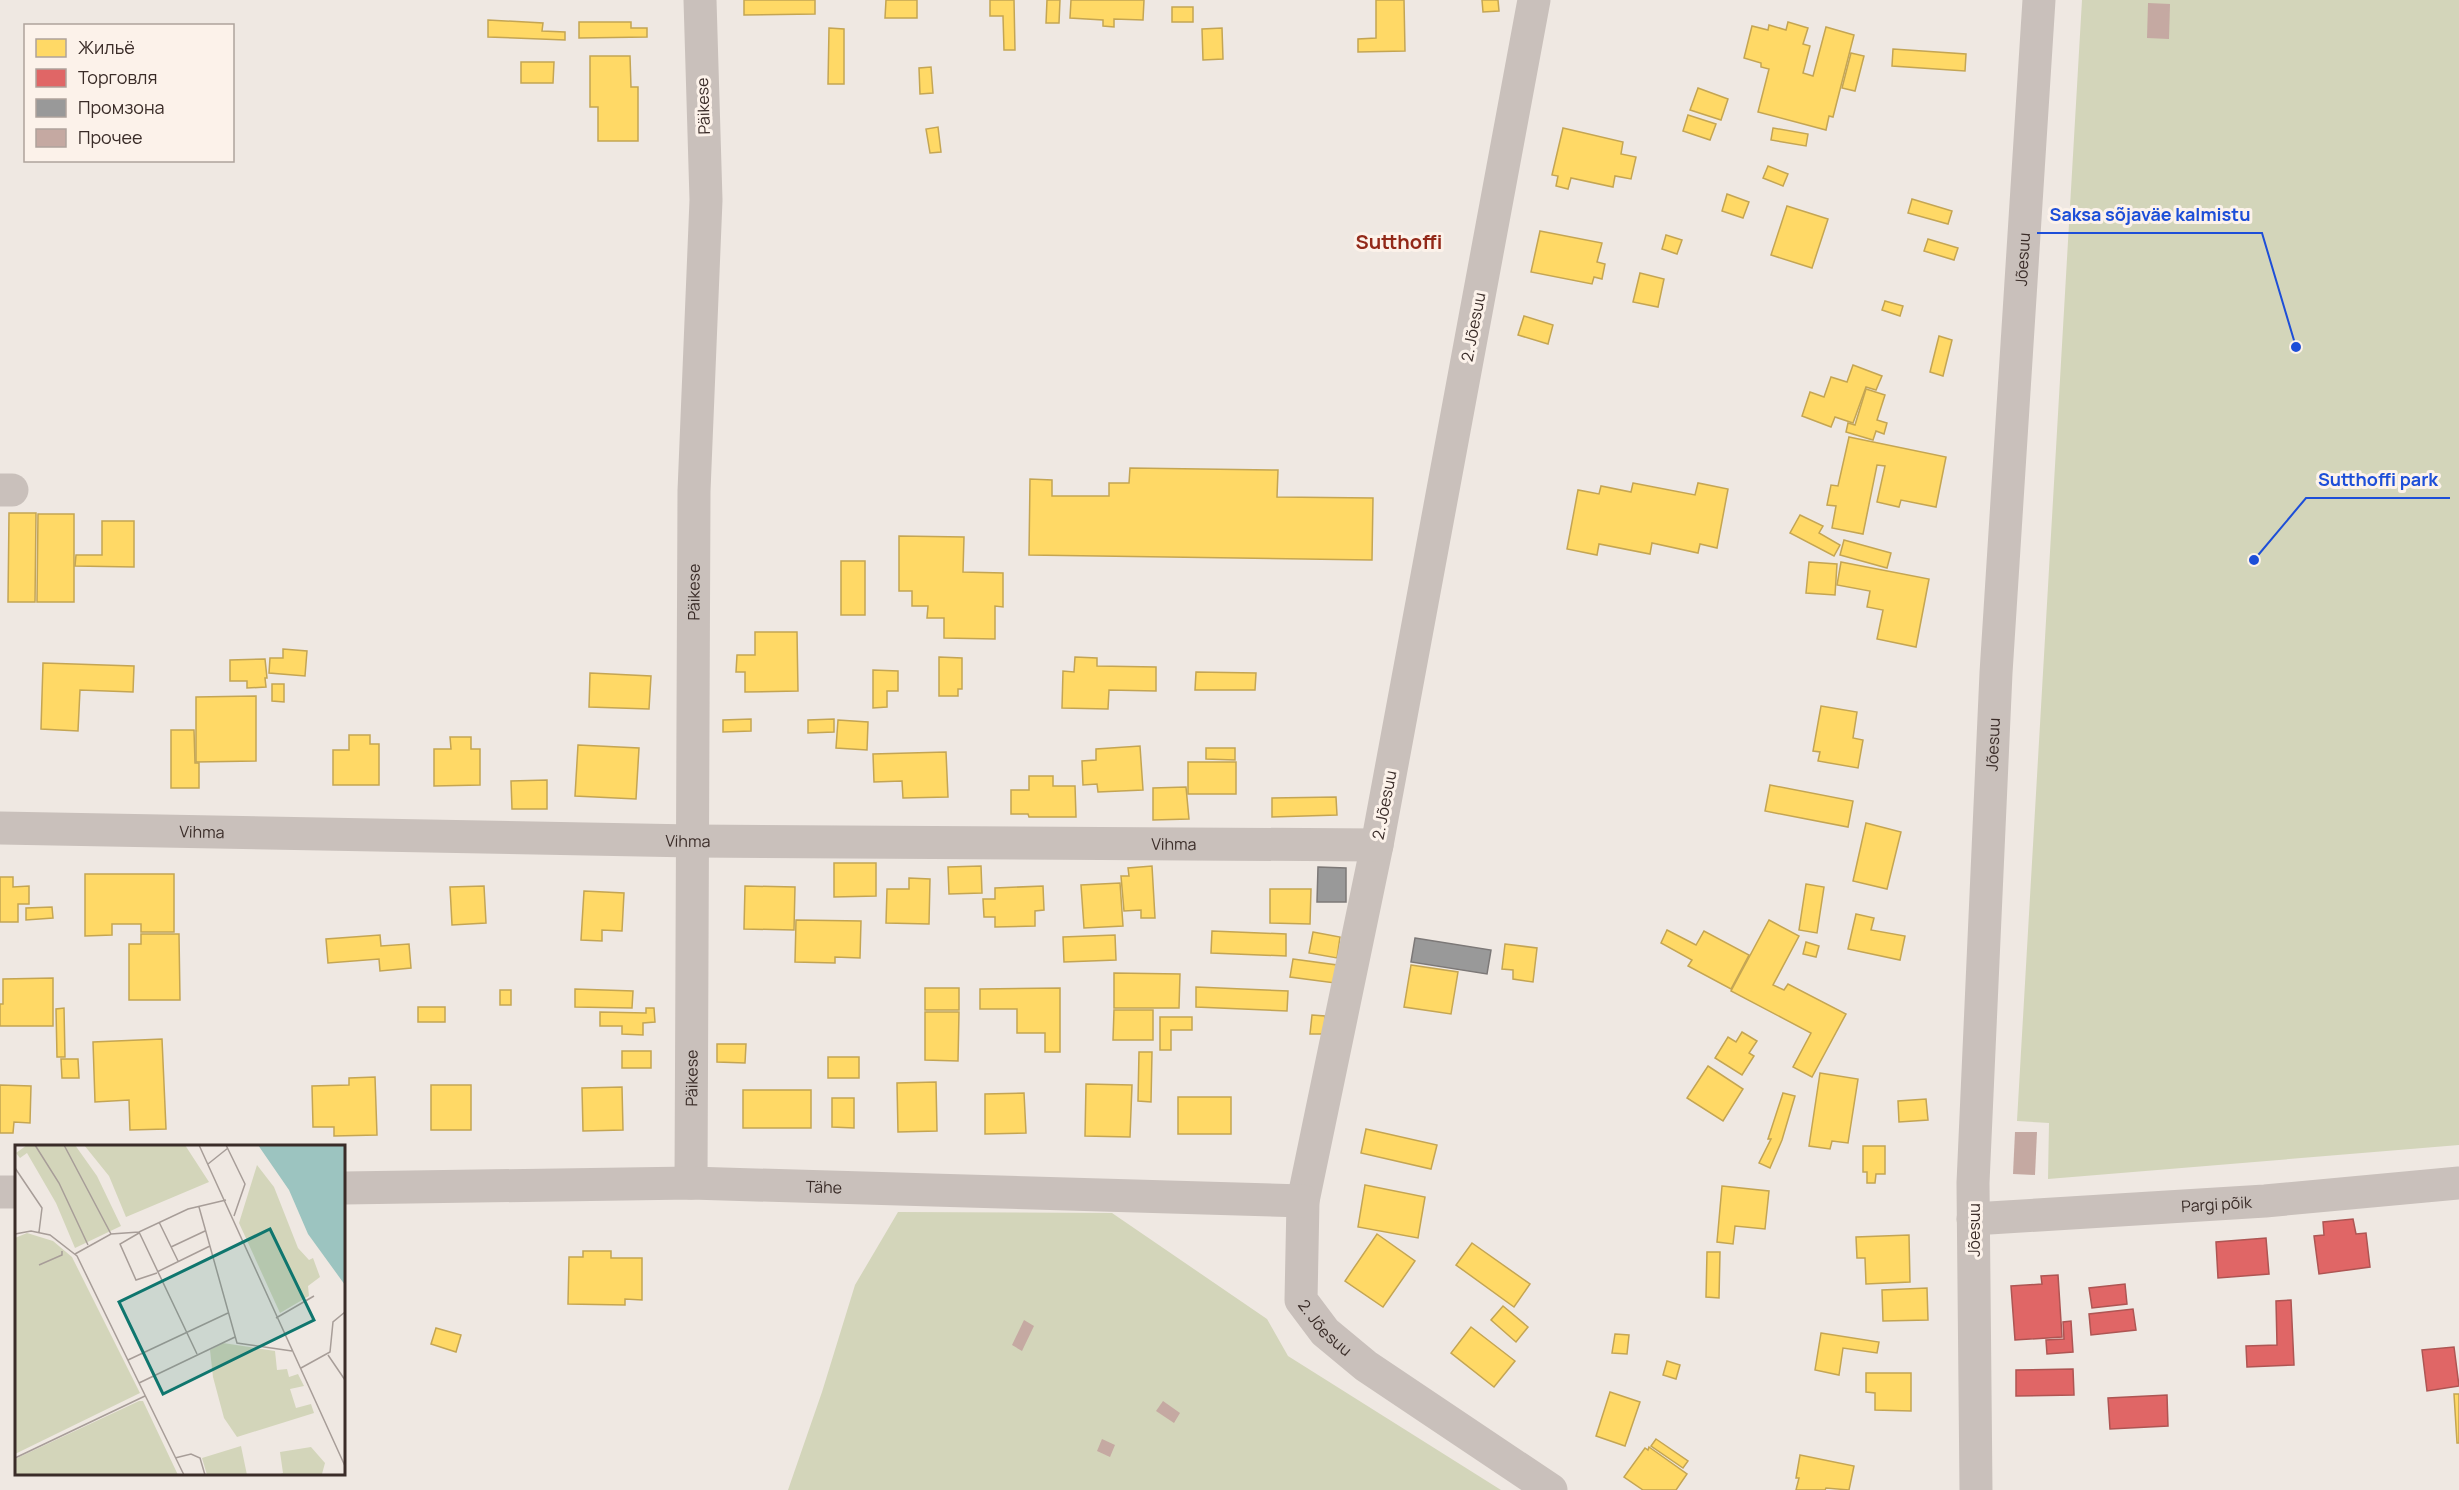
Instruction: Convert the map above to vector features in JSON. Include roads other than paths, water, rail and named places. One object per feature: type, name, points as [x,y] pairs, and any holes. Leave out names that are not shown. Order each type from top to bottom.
[{"type":"street","name":"Päikese","points":[[691,1183],[694,491],[706,200],[700,0]]},
{"type":"street","name":"2. Jõesuu","points":[[1534,0],[1377,845],[1303,1201],[1301,1300],[1325,1332],[1366,1366],[1551,1490]]},
{"type":"street","name":"Jõesuu","points":[[1976,1490],[1973,1219],[1996,673],[2039,0]]},
{"type":"street","name":"Vihma","points":[[0,828],[693,842],[1377,845]]},
{"type":"street","name":"Tähe","points":[[345,1188],[691,1183],[1303,1201]]},
{"type":"street","name":"Pargi põik","points":[[1973,1219],[2265,1201],[2459,1183]]},
{"type":"place","name":"Saksa sõjaväe kalmistu","points":[[2296,347]]},
{"type":"place","name":"Sutthoffi park","points":[[2254,560]]},
{"type":"district","name":"Sutthoffi","points":[[1399,242]]}]
